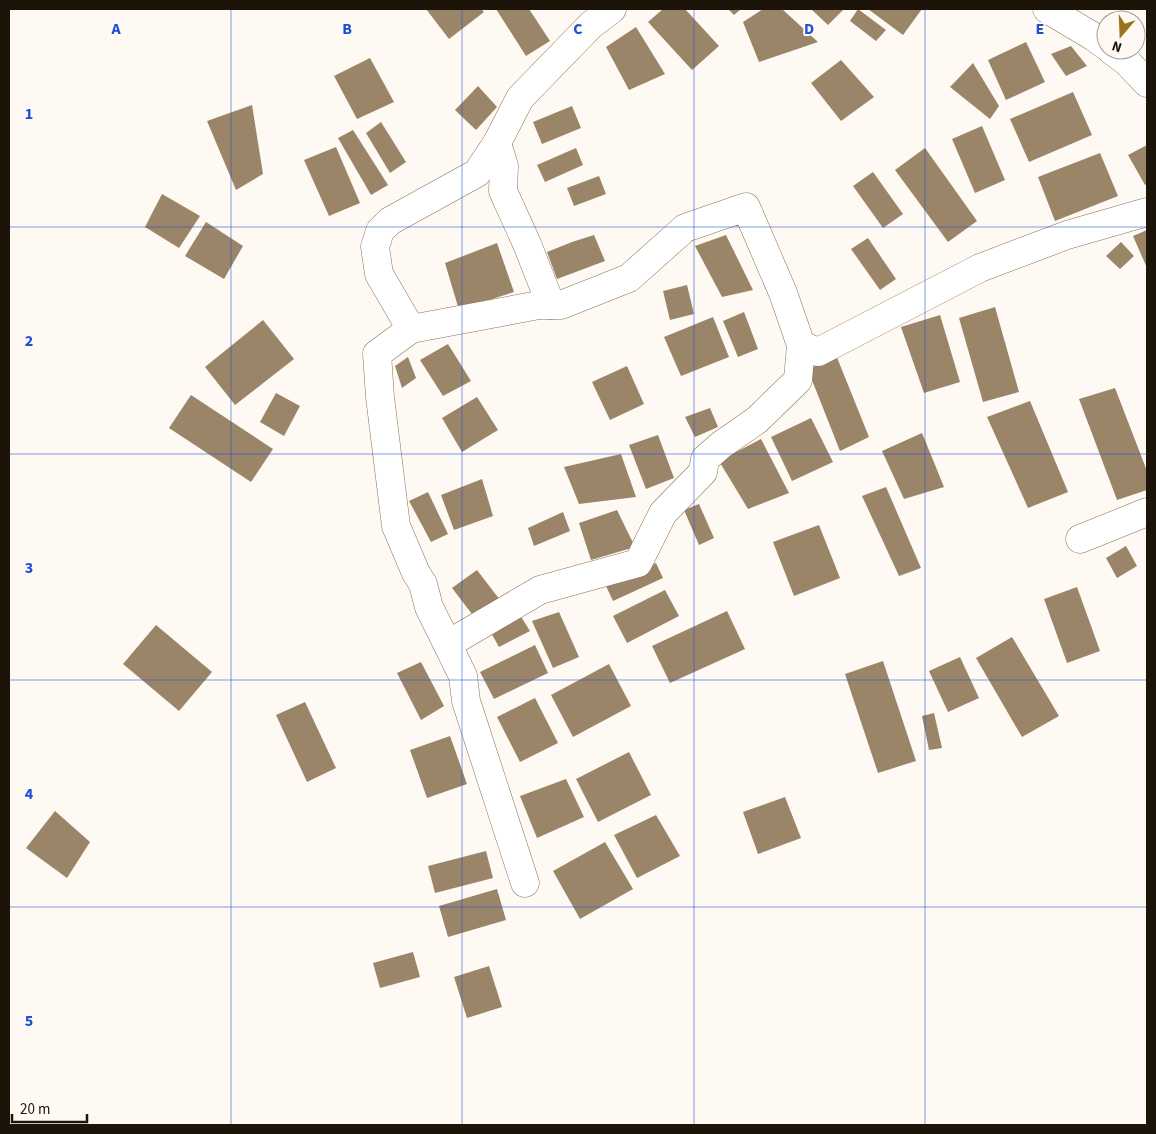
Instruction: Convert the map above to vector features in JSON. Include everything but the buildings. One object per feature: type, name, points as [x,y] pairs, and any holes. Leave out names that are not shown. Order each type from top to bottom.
[{"type":"street","points":[[411,329],[379,274],[375,247],[380,231],[390,221],[477,172],[497,143],[520,98],[591,25],[612,9]]},
{"type":"street","points":[[1047,9],[1096,38]]},
{"type":"street","points":[[1124,60],[1147,84]]},
{"type":"street","points":[[497,143],[504,166],[503,190],[551,305]]},
{"type":"street","points":[[448,644],[540,590],[638,563],[663,513],[703,472],[705,458],[757,420],[798,380],[801,345],[783,293],[746,207],[685,228],[629,278],[560,305],[539,305],[411,329],[377,354],[396,526],[416,573],[423,584],[430,607],[463,676],[466,701],[525,883]]},
{"type":"street","points":[[801,345],[818,352],[980,268],[1067,235],[1147,212]]},
{"type":"street","points":[[1080,539],[1147,512]]}]
